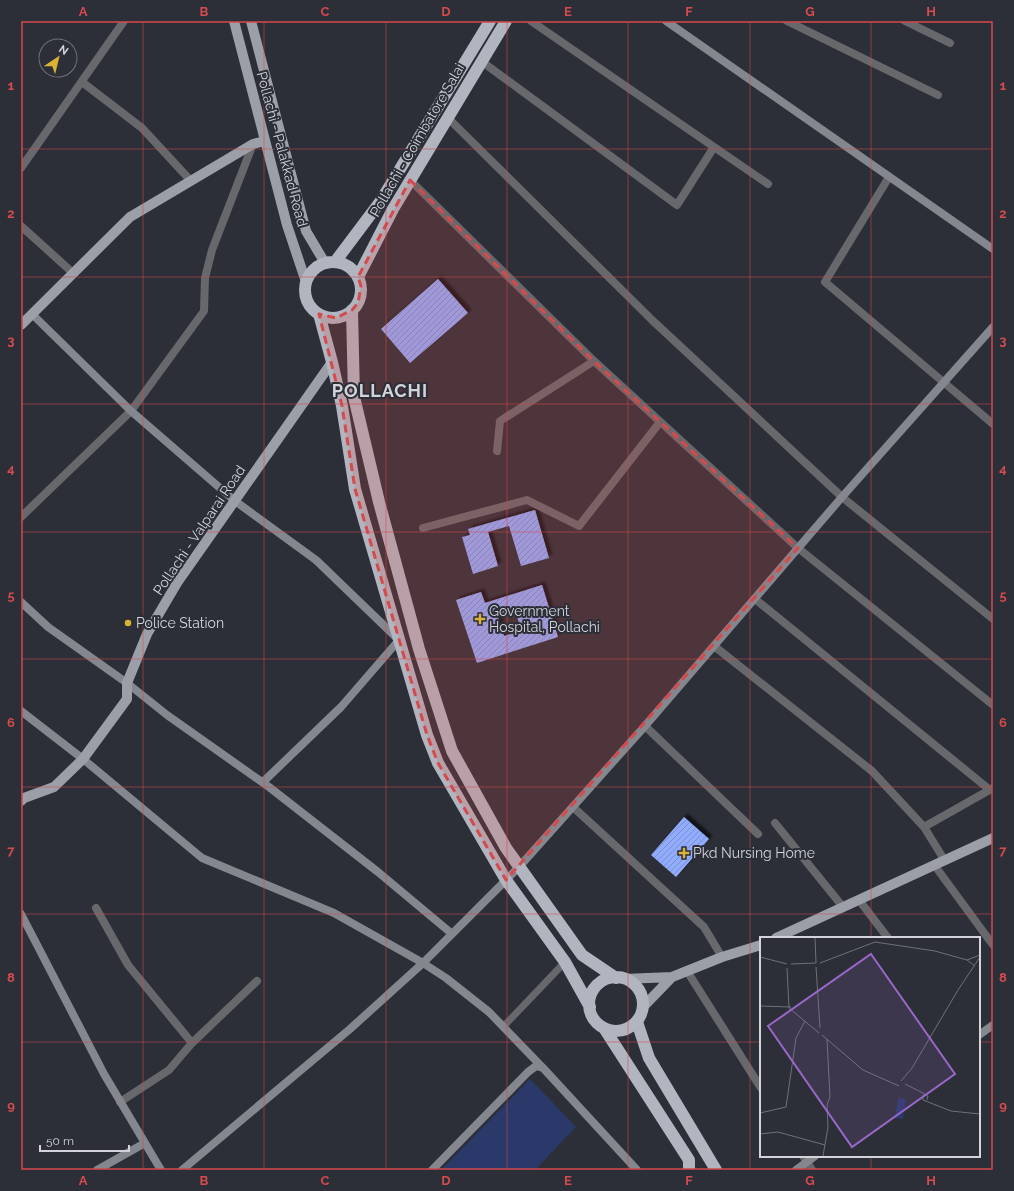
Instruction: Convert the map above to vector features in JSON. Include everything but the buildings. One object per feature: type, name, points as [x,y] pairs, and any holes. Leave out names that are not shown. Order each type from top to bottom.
[{"type":"highway","name":"Pollachi - Coimbatore Salai","points":[[306,282],[313,270],[330,262],[380,202],[490,21]]},
{"type":"highway","name":"Pollachi - Coimbatore Salai","points":[[358,277],[410,180],[506,21]]},
{"type":"highway","points":[[306,282],[305,292],[307,301],[312,308],[319,314],[327,317],[336,318],[345,316],[358,303],[361,295],[361,286],[358,277],[352,269],[344,264],[330,262]]},
{"type":"highway","points":[[352,310],[354,397],[381,509],[419,649],[452,751],[506,848],[582,955],[620,978],[632,983],[638,989],[642,997],[643,1007],[637,1022],[630,1028],[622,1031],[612,1031],[597,1023],[592,1015],[590,998],[600,983],[607,979],[620,978]]},
{"type":"highway","points":[[319,314],[342,406],[355,489],[427,735],[438,763],[506,880],[565,962],[590,1007]]},
{"type":"highway","points":[[637,1022],[649,1058],[716,1170]]},
{"type":"highway","points":[[604,1028],[689,1160],[689,1170]]},
{"type":"main road","name":"Pollachi - Palakkad Road","points":[[234,21],[287,225],[306,282]]},
{"type":"main road","points":[[251,21],[306,231],[330,262]]},
{"type":"main road","points":[[21,325],[130,217],[253,144],[265,142]]},
{"type":"main road","name":"Pollachi - Valparai Road","points":[[21,801],[24,798],[54,787],[83,758],[127,699],[127,683],[147,634],[178,583],[332,362]]},
{"type":"main road","points":[[778,937],[993,838]]},
{"type":"main road","points":[[620,978],[672,977],[722,957],[760,945]]},
{"type":"main road","points":[[643,1007],[672,977]]},
{"type":"street","points":[[21,168],[124,21]]},
{"type":"street","points":[[531,21],[768,184]]},
{"type":"street","points":[[666,21],[993,249]]},
{"type":"street","points":[[787,21],[938,95]]},
{"type":"street","points":[[905,21],[950,43]]},
{"type":"street","points":[[481,61],[677,204],[714,147]]},
{"type":"street","points":[[82,82],[142,128],[191,181]]},
{"type":"street","points":[[448,118],[652,320],[842,497],[993,619]]},
{"type":"street","points":[[21,517],[132,411],[204,311],[205,278],[212,250],[253,144]]},
{"type":"street","points":[[889,177],[825,282],[993,424]]},
{"type":"street","points":[[410,180],[594,361],[798,548],[993,705]]},
{"type":"street","points":[[21,226],[73,273]]},
{"type":"street","points":[[32,314],[132,411],[235,502],[316,560],[399,640],[340,707],[263,782]]},
{"type":"street","points":[[182,1170],[350,1029],[423,963],[451,933],[519,867],[645,726],[842,497],[993,327]]},
{"type":"street","points":[[497,451],[500,421],[594,361]]},
{"type":"street","points":[[423,528],[527,500],[579,526],[660,422]]},
{"type":"street","points":[[755,599],[992,789],[924,827]]},
{"type":"street","points":[[21,602],[48,627],[263,782],[378,872],[451,933]]},
{"type":"street","points":[[714,646],[872,771],[924,827],[945,861]]},
{"type":"street","points":[[21,710],[83,758],[202,858],[334,913],[423,963],[446,978],[488,1012],[503,1027],[637,1170]]},
{"type":"street","points":[[645,726],[758,834]]},
{"type":"street","points":[[573,807],[704,927],[722,957]]},
{"type":"street","points":[[775,823],[843,907]]},
{"type":"street","points":[[935,866],[993,944]]},
{"type":"street","points":[[859,900],[887,937]]},
{"type":"street","points":[[96,908],[128,965],[192,1044]]},
{"type":"street","points":[[21,914],[104,1074],[161,1170]]},
{"type":"street","points":[[687,971],[760,1083]]},
{"type":"street","points":[[120,1102],[170,1070],[192,1044],[257,981]]},
{"type":"street","points":[[980,1034],[993,1025]]},
{"type":"street","points":[[432,1170],[528,1072],[536,1066],[544,1069]]},
{"type":"street","points":[[97,1170],[145,1143]]},
{"type":"street","points":[[796,1170],[805,1159],[812,1170]]},
{"type":"lane","points":[[503,1027],[565,962]]},
{"type":"highlighted area","points":[[410,180],[594,361],[798,548],[506,880],[438,763],[427,735],[355,489],[342,406],[319,314],[336,318],[352,310],[358,303],[361,286],[358,277]]},
{"type":"shaded area","points":[[530,1079],[576,1127],[535,1170],[441,1170]]},
{"type":"place","name":"Government Hospital, Pollachi","points":[[480,619]]},
{"type":"place","name":"Police Station","points":[[128,623]]},
{"type":"place","name":"Pkd Nursing Home","points":[[684,853]]},
{"type":"district","name":"POLLACHI","points":[[380,390]]}]
